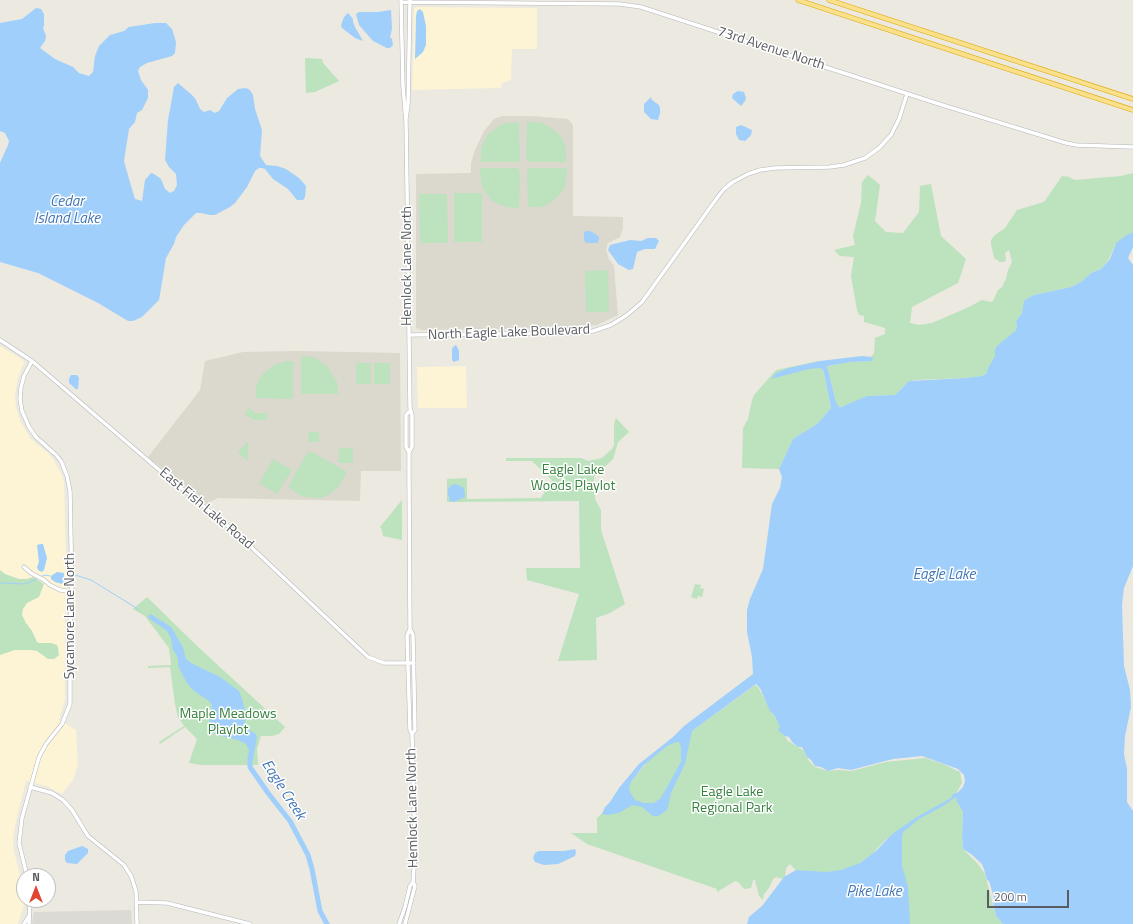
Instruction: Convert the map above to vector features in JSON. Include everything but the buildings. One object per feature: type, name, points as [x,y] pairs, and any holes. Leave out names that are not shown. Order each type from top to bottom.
[{"type":"highway","points":[[798,0],[1133,111]]},
{"type":"highway","points":[[829,0],[1132,99]]},
{"type":"street","name":"73rd Avenue North","points":[[401,1],[620,4],[641,6],[907,94],[1066,143],[1076,145],[1133,147]]},
{"type":"street","name":"Hemlock Lane North","points":[[401,1],[404,105],[406,120],[410,411],[406,415],[406,447],[409,452],[410,629],[407,636],[410,730],[412,734],[415,852],[413,882],[415,886],[405,924]]},
{"type":"street","name":"Hemlock Lane North","points":[[406,120],[408,105],[410,1]]},
{"type":"street","name":"North Eagle Lake Boulevard","points":[[409,335],[579,333],[593,331],[611,325],[627,316],[642,302],[724,189],[748,174],[760,170],[775,168],[830,167],[844,165],[864,158],[879,148],[891,136],[897,124],[907,94]]},
{"type":"street","name":"East Fish Lake Road","points":[[0,340],[32,362],[164,474],[233,530],[368,657],[384,663],[414,663]]},
{"type":"street","name":"Sycamore Lane North","points":[[25,868],[20,851],[19,835],[30,787],[42,750],[62,724],[69,709],[72,592],[70,491],[67,476],[61,461],[32,432],[22,411],[20,393],[22,382],[32,362]]},
{"type":"street","points":[[24,567],[50,585],[60,590],[72,592]]},
{"type":"street","name":"Hemlock Lane North","points":[[410,629],[413,635],[414,663],[415,730],[412,734]]},
{"type":"street","points":[[30,787],[52,793],[63,800],[72,810],[88,836],[124,865],[134,882],[137,902],[137,924]]},
{"type":"street","name":"Hemlock Lane North","points":[[399,924],[410,886],[413,882]]},
{"type":"street","points":[[137,902],[167,903],[250,924]]},
{"type":"street","points":[[29,924],[30,908]]},
{"type":"street","points":[[24,924],[29,916]]},
{"type":"shaded area","points":[[414,8],[537,8],[537,49],[512,49],[511,80],[501,84],[501,88],[412,90]]},
{"type":"shaded area","points":[[502,116],[530,116],[568,119],[573,125],[573,216],[623,217],[623,228],[620,237],[608,243],[606,250],[609,259],[614,266],[618,315],[597,325],[568,328],[422,330],[416,328],[416,174],[471,173],[471,163],[475,150],[484,131],[494,119]]},
{"type":"shaded area","points":[[0,346],[23,360],[24,363],[18,378],[15,395],[16,408],[20,420],[30,438],[54,460],[64,482],[67,588],[65,622],[65,700],[59,720],[76,730],[78,764],[73,780],[62,794],[46,786],[26,781],[13,840],[18,868],[16,868],[16,908],[23,908],[18,924],[0,924]]},
{"type":"shaded area","points":[[297,351],[400,353],[401,471],[361,471],[360,501],[218,498],[206,504],[148,457],[200,390],[205,361],[243,352]]},
{"type":"shaded area","points":[[466,366],[467,408],[418,408],[417,367]]},
{"type":"shaded area","points":[[131,910],[132,924],[32,924],[34,912]]},
{"type":"green space","points":[[305,58],[322,59],[323,63],[339,81],[315,92],[306,93]]},
{"type":"green space","points":[[519,122],[520,160],[517,162],[481,162],[481,149],[488,134],[500,125]]},
{"type":"green space","points":[[527,122],[539,122],[547,125],[559,134],[566,148],[566,162],[530,162],[526,159]]},
{"type":"green space","points":[[480,168],[518,168],[520,172],[519,208],[506,207],[491,200],[482,187]]},
{"type":"green space","points":[[529,168],[567,168],[565,187],[549,204],[541,207],[528,207],[527,171]]},
{"type":"green space","points":[[1133,173],[1133,232],[1115,245],[1109,259],[1101,269],[1091,273],[1081,282],[1071,287],[1034,295],[1028,298],[1022,313],[1016,321],[1017,327],[1015,331],[995,349],[996,356],[986,374],[982,376],[965,378],[914,380],[906,384],[895,395],[867,396],[848,405],[839,407],[836,402],[827,366],[851,362],[872,361],[871,356],[874,354],[875,338],[885,334],[885,328],[864,322],[864,316],[859,315],[851,276],[854,257],[840,256],[834,250],[855,245],[853,236],[861,203],[862,182],[868,175],[880,185],[875,221],[886,232],[903,233],[919,212],[920,186],[931,184],[941,236],[966,259],[958,283],[912,307],[910,323],[919,325],[932,323],[982,300],[993,301],[998,290],[1002,287],[1006,279],[1012,262],[1009,250],[1005,253],[1006,260],[1004,262],[1000,262],[994,258],[991,240],[1005,228],[1017,210],[1044,202],[1062,176],[1075,180],[1121,176]]},
{"type":"green space","points":[[454,193],[482,193],[482,242],[454,242]]},
{"type":"green space","points":[[419,194],[447,194],[448,243],[420,243]]},
{"type":"green space","points":[[608,270],[609,312],[586,312],[585,271]]},
{"type":"green space","points":[[305,356],[316,358],[327,366],[337,382],[338,394],[302,394],[301,357]]},
{"type":"green space","points":[[287,361],[293,361],[293,396],[291,399],[256,398],[256,388],[259,379],[263,374],[274,365]]},
{"type":"green space","points":[[819,361],[824,373],[831,408],[817,424],[793,439],[779,469],[742,468],[743,428],[748,419],[754,395],[776,370]]},
{"type":"green space","points":[[356,363],[371,363],[371,384],[356,384]]},
{"type":"green space","points":[[374,363],[390,363],[390,384],[374,384]]},
{"type":"green space","points":[[248,408],[255,413],[267,413],[267,420],[253,420],[245,414]]},
{"type":"green space","name":"Eagle Lake Woods Playlot","points":[[616,418],[629,432],[618,442],[613,459],[594,477],[595,499],[601,510],[601,530],[625,604],[610,613],[596,618],[597,660],[558,661],[579,594],[527,580],[526,568],[580,568],[579,501],[447,502],[447,479],[467,478],[467,499],[541,498],[552,480],[532,461],[506,461],[506,458],[581,458],[588,461],[602,458],[612,449],[614,445],[614,424]]},
{"type":"green space","points":[[309,432],[319,432],[319,442],[308,441]]},
{"type":"green space","points":[[247,442],[248,443],[248,461],[238,453]]},
{"type":"green space","points":[[339,448],[353,448],[353,463],[339,463]]},
{"type":"green space","points":[[312,452],[347,472],[338,487],[327,496],[321,498],[299,495],[288,487],[307,453]]},
{"type":"green space","points":[[273,459],[292,470],[277,494],[259,483]]},
{"type":"green space","points":[[402,500],[402,540],[383,536],[380,527]]},
{"type":"green space","points":[[0,570],[5,574],[19,579],[33,577],[44,584],[39,597],[27,603],[23,609],[22,615],[37,642],[57,645],[59,655],[54,659],[48,659],[37,651],[31,650],[15,650],[0,655]]},
{"type":"green space","points":[[695,584],[701,585],[700,588],[704,589],[702,597],[698,596],[697,599],[691,597]]},
{"type":"green space","name":"Maple Meadows Playlot","points":[[147,597],[196,645],[285,727],[279,734],[272,736],[261,736],[257,749],[258,765],[201,765],[189,763],[197,739],[185,727],[160,744],[159,742],[184,726],[178,717],[170,667],[148,668],[148,666],[171,665],[169,648],[145,616],[133,609]]},
{"type":"green space","name":"Eagle Lake Regional Park","points":[[755,685],[758,687],[788,741],[803,750],[809,761],[815,767],[828,771],[852,771],[886,762],[925,758],[960,772],[962,783],[957,792],[957,802],[963,812],[963,849],[977,863],[985,874],[996,916],[1003,924],[909,924],[891,836],[886,839],[872,854],[854,867],[826,875],[801,876],[790,864],[786,868],[785,877],[782,879],[776,877],[773,879],[769,888],[764,894],[763,900],[759,896],[755,880],[753,880],[751,888],[744,889],[738,882],[735,881],[717,892],[717,889],[587,844],[571,833],[597,833],[597,818],[616,800],[648,761],[678,736],[695,729]]},
{"type":"water","name":"Cedar Island Lake","points":[[36,8],[41,9],[44,14],[43,28],[46,36],[45,41],[40,48],[55,59],[73,67],[79,73],[89,76],[93,72],[95,56],[99,46],[110,35],[124,31],[129,27],[155,23],[166,23],[172,29],[176,42],[175,53],[172,56],[147,63],[140,67],[138,71],[141,80],[148,90],[148,98],[142,110],[137,113],[135,122],[129,129],[124,161],[135,199],[142,201],[145,180],[151,173],[161,179],[165,189],[170,193],[174,191],[177,185],[176,174],[165,160],[168,120],[174,87],[178,83],[192,95],[200,109],[204,112],[210,110],[215,113],[219,111],[227,98],[238,89],[246,88],[250,90],[253,95],[255,109],[262,130],[260,156],[266,165],[286,169],[299,178],[306,186],[305,197],[303,200],[297,200],[288,189],[273,179],[265,169],[259,168],[255,171],[247,187],[235,203],[230,207],[215,215],[196,213],[184,225],[176,237],[174,244],[166,258],[159,300],[142,317],[133,321],[128,321],[98,303],[38,273],[0,262],[0,163],[9,141],[5,133],[0,131],[0,23],[22,19]]},
{"type":"water","points":[[420,9],[423,12],[426,26],[426,45],[423,52],[415,59],[416,16],[417,11]]},
{"type":"water","points":[[391,10],[392,29],[390,37],[393,45],[390,48],[387,48],[373,41],[359,25],[356,14],[359,12]]},
{"type":"water","points":[[348,13],[353,19],[355,27],[363,41],[355,38],[342,28],[341,25],[344,17]]},
{"type":"water","points":[[738,91],[744,92],[746,98],[741,106],[732,98],[733,94]]},
{"type":"water","points":[[651,97],[660,108],[658,120],[651,119],[644,112],[644,104]]},
{"type":"water","points":[[741,125],[752,130],[751,135],[745,141],[739,140],[736,134],[736,127]]},
{"type":"water","points":[[586,231],[590,231],[599,237],[598,243],[586,243],[584,240],[584,233]]},
{"type":"water","name":"Eagle Lake","points":[[1133,232],[1133,247],[1128,258],[1133,265],[1133,566],[1124,588],[1122,605],[1124,666],[1130,690],[1131,707],[1125,736],[1124,754],[1127,769],[1127,802],[1133,811],[1133,924],[1003,924],[996,916],[993,902],[994,898],[982,864],[963,849],[963,812],[957,802],[956,797],[919,819],[903,832],[902,866],[908,887],[910,924],[747,924],[749,917],[762,906],[784,877],[796,870],[827,872],[841,870],[860,863],[877,850],[895,832],[917,817],[951,798],[953,794],[957,793],[963,787],[965,781],[964,775],[958,769],[922,756],[893,759],[851,770],[838,768],[828,771],[821,767],[815,766],[807,757],[802,747],[798,747],[789,737],[780,732],[778,729],[780,727],[774,715],[770,711],[760,688],[756,684],[692,731],[685,764],[671,793],[666,811],[658,816],[653,816],[642,807],[632,805],[619,813],[607,815],[602,814],[605,807],[619,788],[639,764],[673,737],[684,726],[753,674],[752,657],[747,632],[747,610],[750,599],[763,569],[772,504],[780,488],[782,477],[779,469],[793,439],[817,424],[831,408],[824,373],[820,368],[809,369],[771,379],[776,373],[789,368],[820,361],[862,356],[872,357],[872,361],[851,362],[827,366],[836,402],[839,407],[841,407],[867,396],[895,395],[909,381],[982,376],[986,374],[995,356],[995,349],[997,346],[1015,331],[1017,327],[1016,321],[1022,313],[1024,301],[1034,295],[1071,287],[1081,282],[1091,273],[1101,269],[1110,259],[1116,243]],"holes":[[[679,742],[681,747],[681,762],[661,798],[654,803],[644,803],[635,800],[630,792],[629,787],[631,782],[644,765],[667,746]]]},
{"type":"water","points":[[648,238],[656,238],[659,241],[655,249],[645,249],[637,252],[633,269],[629,270],[618,264],[608,250],[610,245],[630,240],[641,241]]},
{"type":"water","points":[[456,345],[459,351],[459,360],[454,362],[452,360],[452,349]]},
{"type":"water","points":[[71,375],[77,375],[79,378],[78,389],[69,383]]},
{"type":"water","points":[[456,484],[464,488],[465,497],[454,502],[450,501],[448,489],[451,485]]},
{"type":"water","points":[[43,544],[47,558],[44,570],[42,572],[38,570],[37,567],[39,562],[37,545]]},
{"type":"water","points":[[57,572],[64,573],[64,581],[62,584],[51,579],[51,576]]},
{"type":"water","points":[[162,621],[172,628],[183,648],[186,659],[220,677],[239,691],[245,711],[245,728],[256,734],[257,737],[253,760],[250,762],[248,759],[249,750],[246,744],[212,732],[209,725],[212,705],[209,701],[194,691],[187,683],[178,666],[177,656],[173,650],[171,638],[160,624]]},
{"type":"water","points":[[82,846],[88,849],[88,853],[77,864],[67,863],[65,860],[65,855],[68,851]]},
{"type":"water","points":[[575,849],[575,856],[558,864],[544,865],[535,862],[533,858],[535,853],[539,851],[564,851]]},
{"type":"waterway","name":"Eagle Creek","points":[[72,574],[91,580],[138,609]]},
{"type":"waterway","name":"Eagle Creek","points":[[42,576],[50,576]]},
{"type":"waterway","name":"Eagle Creek","points":[[1,583],[25,584],[37,579]]},
{"type":"waterway","name":"Eagle Creek","points":[[151,617],[166,627]]},
{"type":"waterway","name":"Eagle Creek","points":[[250,756],[250,767],[290,821],[308,855],[320,911],[327,924]]},
{"type":"water label","name":"Pike Lake","points":[[874,892]]}]
